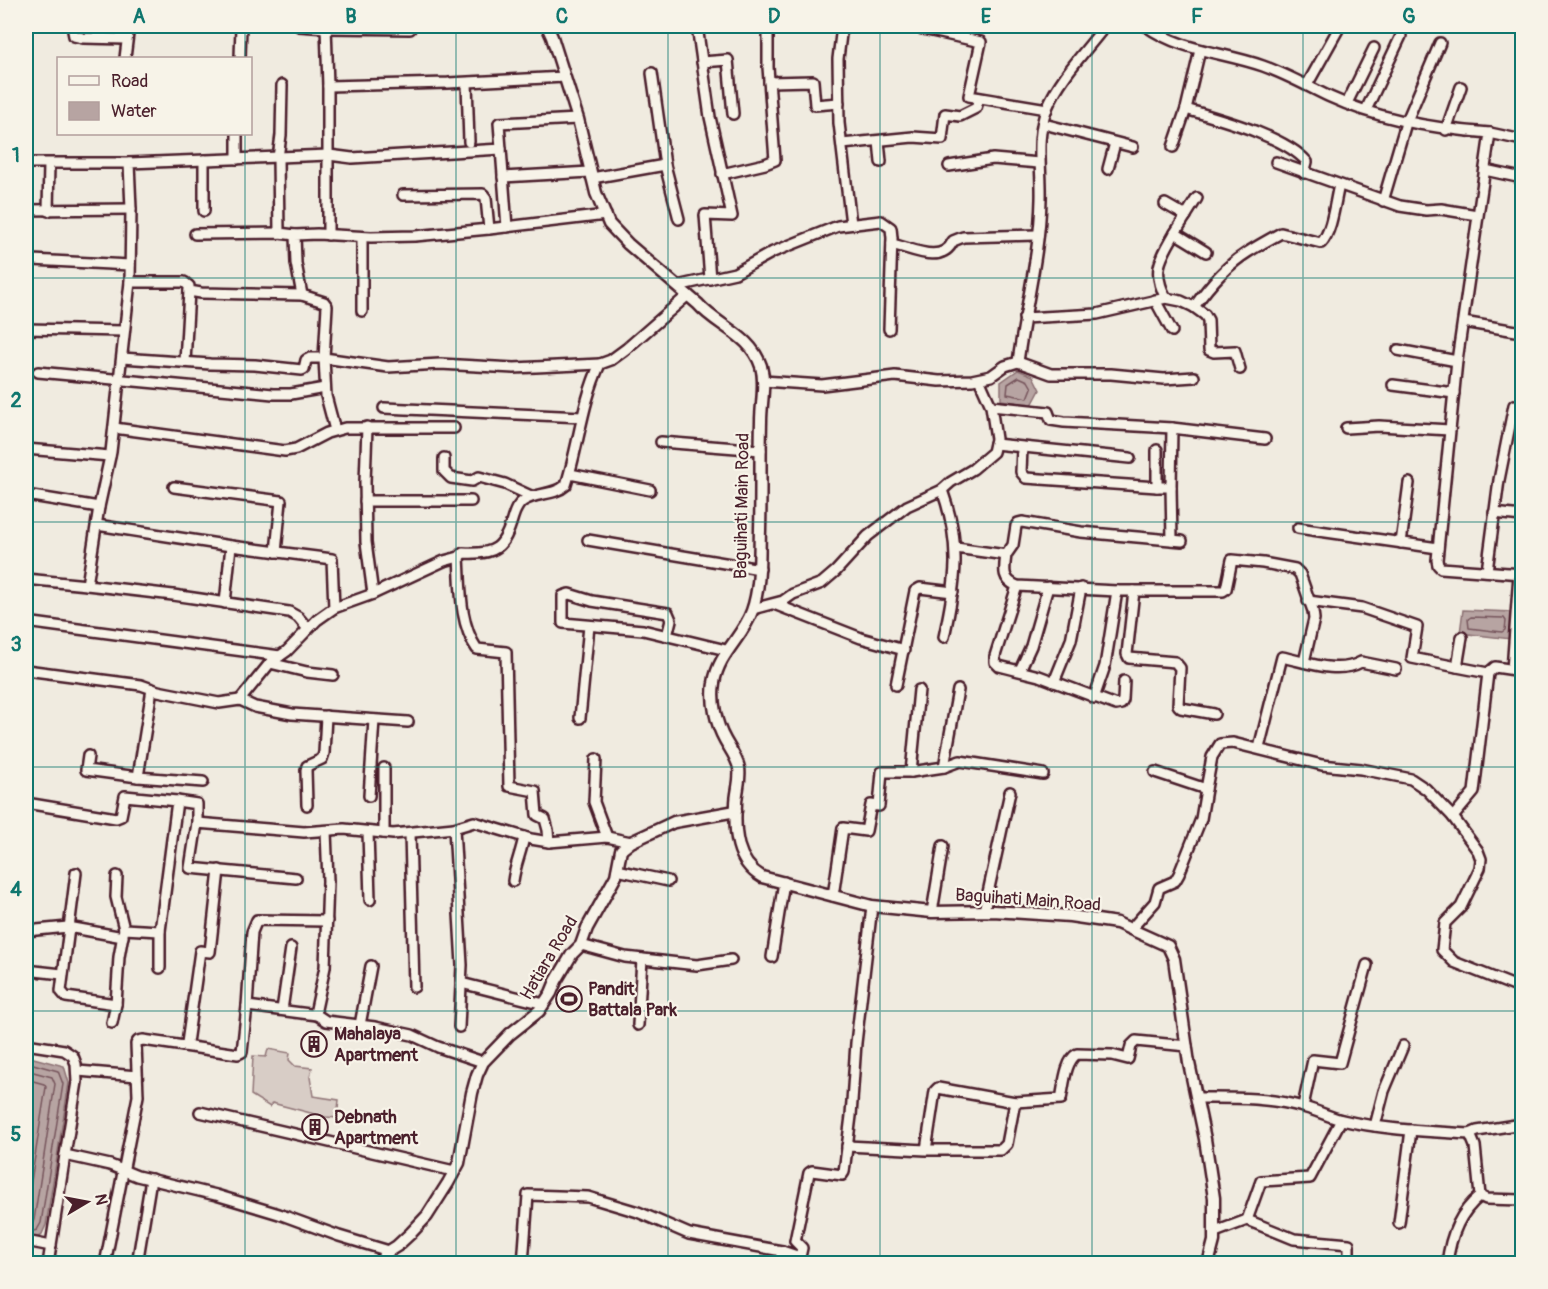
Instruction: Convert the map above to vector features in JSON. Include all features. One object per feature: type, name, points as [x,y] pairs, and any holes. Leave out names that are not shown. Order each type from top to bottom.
[{"type":"street","points":[[72,26],[74,36],[126,39]]},
{"type":"street","points":[[125,57],[129,26]]},
{"type":"street","points":[[240,57],[241,26]]},
{"type":"street","points":[[299,26],[410,29]]},
{"type":"street","name":"Baguihati Main Road","points":[[547,26],[578,119],[591,175],[609,224],[708,315],[749,343],[760,365],[763,381],[760,568],[753,609],[726,651],[714,681],[714,707],[720,730],[739,767],[736,811],[737,844],[746,864],[762,877],[872,906],[932,912],[984,910],[1117,922],[1168,946],[1174,959],[1214,1198],[1215,1232],[1208,1263]]},
{"type":"street","points":[[697,26],[710,117],[732,216],[705,215],[710,279]]},
{"type":"street","points":[[722,174],[775,160],[769,82],[768,26]]},
{"type":"street","points":[[842,26],[838,59],[839,103],[851,224]]},
{"type":"street","points":[[909,26],[981,42],[969,96],[1047,109]]},
{"type":"street","points":[[1018,363],[1037,235],[1041,199],[1039,146],[1047,109],[1059,85],[1106,26]]},
{"type":"street","points":[[1146,26],[1170,40],[1262,65],[1347,103],[1406,123],[1446,130],[1490,133],[1522,140]]},
{"type":"street","points":[[1307,85],[1340,26]]},
{"type":"street","points":[[326,27],[328,235]]},
{"type":"street","points":[[1366,110],[1401,36]]},
{"type":"street","points":[[1383,201],[1406,123],[1440,44]]},
{"type":"street","points":[[1347,103],[1374,48]]},
{"type":"street","points":[[1173,147],[1186,109],[1200,50]]},
{"type":"street","points":[[702,62],[728,60],[733,114]]},
{"type":"street","points":[[652,73],[665,165],[679,219]]},
{"type":"street","points":[[328,86],[467,83],[565,77]]},
{"type":"street","points":[[769,82],[813,81],[815,105],[839,103]]},
{"type":"street","points":[[467,83],[469,142]]},
{"type":"street","points":[[279,233],[278,158],[282,84]]},
{"type":"street","points":[[1446,130],[1461,87]]},
{"type":"street","points":[[842,144],[913,137],[942,139],[945,114],[960,116],[976,108],[979,98]]},
{"type":"street","points":[[1186,109],[1241,126],[1288,148],[1307,162],[1304,173]]},
{"type":"street","points":[[507,227],[500,123],[578,119]]},
{"type":"street","points":[[1044,124],[1133,147]]},
{"type":"street","points":[[1490,133],[1477,215],[1473,260],[1456,361],[1437,560],[1439,567],[1521,574],[1512,670]]},
{"type":"street","points":[[237,135],[237,159]]},
{"type":"street","points":[[879,141],[881,162]]},
{"type":"street","points":[[1108,169],[1114,143]]},
{"type":"street","points":[[26,163],[129,163],[329,155],[352,158],[501,149]]},
{"type":"street","points":[[949,166],[993,159],[1040,164]]},
{"type":"street","points":[[204,160],[204,211]]},
{"type":"street","points":[[1276,162],[1383,201],[1426,210],[1441,209],[1477,215]]},
{"type":"street","points":[[87,585],[114,428],[130,282],[129,163]]},
{"type":"street","points":[[48,211],[49,164]]},
{"type":"street","points":[[503,177],[591,175],[665,165]]},
{"type":"street","points":[[1485,170],[1522,178]]},
{"type":"street","points":[[1194,306],[1236,261],[1247,252],[1281,233],[1314,242],[1324,241],[1329,230],[1339,185]]},
{"type":"street","points":[[403,195],[483,194],[486,198],[489,229]]},
{"type":"street","points":[[1166,298],[1159,285],[1158,267],[1175,233],[1197,198]]},
{"type":"street","points":[[1165,204],[1186,216]]},
{"type":"street","points":[[26,210],[131,209]]},
{"type":"street","points":[[195,234],[415,236],[606,215]]},
{"type":"street","points":[[677,286],[735,273],[773,252],[837,226],[881,221],[891,228],[890,329]]},
{"type":"street","points":[[1175,233],[1206,252]]},
{"type":"street","points":[[295,235],[296,263],[302,295]]},
{"type":"street","points":[[892,244],[933,255],[950,249],[953,240],[963,237],[1037,235]]},
{"type":"street","points":[[362,237],[362,311]]},
{"type":"street","points":[[32,260],[130,265]]},
{"type":"street","points":[[130,282],[184,282],[189,286],[185,362]]},
{"type":"street","points":[[189,291],[302,295],[324,302],[327,306],[324,332],[325,388],[335,430]]},
{"type":"street","points":[[122,358],[255,365],[302,370],[309,358],[388,367],[441,364],[514,368],[600,364],[611,360],[626,349],[688,295]]},
{"type":"street","points":[[1024,318],[1097,314],[1166,298],[1181,300],[1194,306],[1208,320],[1209,350],[1214,352],[1235,351],[1240,369]]},
{"type":"street","points":[[1155,300],[1172,331]]},
{"type":"street","points":[[1463,322],[1522,332]]},
{"type":"street","points":[[26,328],[124,331]]},
{"type":"street","points":[[1398,350],[1456,361]]},
{"type":"street","points":[[763,381],[822,385],[895,376],[939,381],[979,379],[991,376],[1005,366],[1018,363],[1051,374],[1111,374],[1164,379],[1194,377]]},
{"type":"street","points":[[240,700],[270,663],[317,620],[334,608],[373,594],[444,561],[459,557],[463,553],[486,553],[500,546],[507,538],[519,504],[531,496],[560,490],[566,485],[591,384],[600,364]]},
{"type":"street","points":[[39,372],[273,394],[291,394],[325,388]]},
{"type":"street","points":[[753,609],[774,604],[822,583],[837,571],[868,536],[907,507],[942,490],[993,452],[996,439],[991,406],[979,379]]},
{"type":"street","points":[[1394,385],[1454,393]]},
{"type":"street","points":[[1487,571],[1502,459],[1514,405]]},
{"type":"street","points":[[991,406],[1048,412],[1051,420],[1064,422],[1172,428],[1265,439]]},
{"type":"street","points":[[384,408],[582,417]]},
{"type":"street","points":[[1346,428],[1378,426],[1450,430]]},
{"type":"street","points":[[114,428],[285,450],[296,449],[335,430],[367,427],[454,428]]},
{"type":"street","points":[[367,427],[366,542],[373,594]]},
{"type":"street","points":[[1172,428],[1172,540]]},
{"type":"street","points":[[661,442],[761,450]]},
{"type":"street","points":[[995,444],[1130,458]]},
{"type":"street","points":[[1022,448],[1021,472],[1026,478],[1171,487]]},
{"type":"street","points":[[26,449],[110,456]]},
{"type":"street","points":[[1157,450],[1157,487]]},
{"type":"street","points":[[444,458],[444,471],[451,478],[472,481],[478,477],[504,484],[531,496]]},
{"type":"street","points":[[570,474],[650,490]]},
{"type":"street","points":[[1401,543],[1409,483]]},
{"type":"street","points":[[174,487],[281,501],[276,552]]},
{"type":"street","points":[[942,490],[949,508],[956,548],[953,592],[944,637]]},
{"type":"street","points":[[26,495],[99,507]]},
{"type":"street","points":[[365,501],[471,501]]},
{"type":"street","points":[[1494,513],[1522,516]]},
{"type":"street","points":[[1182,541],[1081,532],[1022,522],[1016,526],[1014,545],[1006,555],[1007,581],[1017,586],[1117,591],[1223,591],[1226,589],[1232,560],[1263,562],[1294,569],[1300,574],[1314,619],[1304,662]]},
{"type":"street","points":[[98,525],[332,559],[334,608]]},
{"type":"street","points":[[1298,528],[1438,548]]},
{"type":"street","points":[[588,540],[760,568]]},
{"type":"street","points":[[225,603],[231,546]]},
{"type":"street","points":[[956,548],[1006,555]]},
{"type":"street","points":[[459,557],[463,606],[471,639],[477,649],[506,652],[509,786],[535,791],[537,815],[545,819],[549,842]]},
{"type":"street","points":[[26,579],[289,612],[298,617],[308,630]]},
{"type":"street","points":[[1017,586],[995,656],[995,662],[999,666],[1020,670],[1116,705],[1121,704],[1123,700],[1124,681]]},
{"type":"street","points":[[1020,670],[1031,646],[1048,586]]},
{"type":"street","points":[[896,685],[915,591],[920,588],[953,592]]},
{"type":"street","points":[[1054,682],[1071,640],[1081,588]]},
{"type":"street","points":[[1094,698],[1105,666],[1117,591]]},
{"type":"street","points":[[1134,591],[1127,654],[1129,658],[1178,664],[1180,668],[1178,705],[1181,708],[1214,714]]},
{"type":"street","points":[[667,636],[671,620],[668,613],[592,601],[570,594],[563,596],[563,623],[643,630],[726,651]]},
{"type":"street","points":[[1308,601],[1362,608],[1417,627],[1412,658],[1488,673]]},
{"type":"street","points":[[774,604],[861,638],[904,650]]},
{"type":"street","points":[[26,622],[280,656]]},
{"type":"street","points":[[580,718],[589,626]]},
{"type":"street","points":[[1457,667],[1462,637]]},
{"type":"street","points":[[1259,748],[1282,657],[1350,668],[1361,662],[1396,669]]},
{"type":"street","points":[[270,663],[307,672],[333,675]]},
{"type":"street","points":[[1453,817],[1474,792],[1488,673],[1495,667],[1522,671]]},
{"type":"street","points":[[26,670],[141,685],[219,703],[240,700],[255,707],[292,714],[408,722]]},
{"type":"street","points":[[26,803],[116,818],[121,816],[125,796],[133,776],[152,689]]},
{"type":"street","points":[[911,772],[919,690]]},
{"type":"street","points":[[944,767],[958,690]]},
{"type":"street","points":[[307,805],[306,770],[307,766],[322,759],[326,716]]},
{"type":"street","points":[[369,796],[374,720]]},
{"type":"street","points":[[1131,929],[1155,902],[1159,888],[1175,881],[1179,874],[1201,819],[1212,757],[1220,744],[1233,743],[1322,765],[1361,769],[1411,779],[1426,789],[1453,817],[1478,851],[1481,859],[1480,868],[1461,907],[1445,923],[1442,950],[1454,962],[1522,989]]},
{"type":"street","points":[[88,756],[86,770],[203,782]]},
{"type":"street","points":[[596,759],[594,802],[607,837]]},
{"type":"street","points":[[833,896],[843,828],[866,831],[871,805],[879,806],[882,772],[911,772],[944,767],[960,761],[1043,774]]},
{"type":"street","points":[[384,768],[384,833]]},
{"type":"street","points":[[1155,772],[1206,789]]},
{"type":"street","points":[[984,910],[1010,792]]},
{"type":"street","points":[[125,796],[197,804],[197,823],[190,868],[296,878]]},
{"type":"street","points":[[160,968],[160,932],[177,801]]},
{"type":"street","points":[[197,823],[304,832],[344,830],[384,833],[454,828],[474,822],[549,842],[607,837],[631,842],[674,822],[736,811]]},
{"type":"street","points":[[454,828],[462,965],[459,1027]]},
{"type":"street","points":[[317,1015],[316,1009],[325,966],[326,831]]},
{"type":"street","points":[[368,832],[370,900]]},
{"type":"street","points":[[410,832],[414,987]]},
{"type":"street","points":[[513,881],[515,865],[519,861],[524,837]]},
{"type":"street","name":"Hatiara Road","points":[[377,1263],[398,1246],[427,1216],[459,1162],[477,1075],[483,1062],[544,1004],[567,963],[581,945],[587,928],[617,870],[621,850],[631,842]]},
{"type":"street","points":[[932,912],[942,846]]},
{"type":"street","points":[[184,1046],[188,1038],[200,951],[210,952],[219,870]]},
{"type":"street","points":[[617,870],[668,881]]},
{"type":"street","points":[[76,873],[61,991],[66,997],[116,1004]]},
{"type":"street","points":[[112,1023],[124,933],[116,897],[117,876]]},
{"type":"street","points":[[772,957],[784,882]]},
{"type":"street","points":[[525,1262],[528,1195],[588,1197],[638,1212],[689,1234],[782,1251],[800,1257],[802,1248],[795,1241],[809,1173],[812,1171],[842,1174],[844,1172],[872,906]]},
{"type":"street","points":[[105,1263],[138,1096],[136,1044],[138,1041],[240,1054],[248,1006],[254,923],[261,919],[327,921]]},
{"type":"street","points":[[26,931],[68,927],[124,933],[160,932]]},
{"type":"street","points":[[581,945],[625,957],[697,965],[731,960]]},
{"type":"street","points":[[282,1010],[291,948]]},
{"type":"street","points":[[638,1024],[642,959]]},
{"type":"street","points":[[1303,1106],[1313,1060],[1340,1063],[1367,964]]},
{"type":"street","points":[[360,1025],[371,966]]},
{"type":"street","points":[[26,970],[62,974]]},
{"type":"street","points":[[461,982],[544,1004]]},
{"type":"street","points":[[248,1006],[317,1015],[326,1021],[412,1035],[438,1047],[483,1062]]},
{"type":"street","points":[[926,1150],[935,1091],[938,1088],[1015,1102],[1061,1099],[1069,1063],[1077,1054],[1112,1055],[1128,1059],[1131,1046],[1136,1041],[1187,1046]]},
{"type":"street","points":[[26,1044],[64,1050],[73,1056],[78,1071],[48,1263]]},
{"type":"street","points":[[1376,1126],[1384,1091],[1403,1046]]},
{"type":"street","points":[[78,1071],[137,1076]]},
{"type":"street","points":[[1198,1098],[1252,1099],[1303,1106],[1341,1120],[1411,1130],[1470,1134],[1522,1124]]},
{"type":"street","points":[[847,1146],[926,1150],[1001,1150],[1007,1144],[1015,1102]]},
{"type":"street","points":[[200,1112],[454,1171]]},
{"type":"street","points":[[1247,1220],[1261,1181],[1310,1178],[1341,1120]]},
{"type":"street","points":[[1399,1223],[1411,1130]]},
{"type":"street","points":[[1470,1134],[1476,1152],[1480,1196]]},
{"type":"street","points":[[65,1155],[110,1165],[151,1179],[216,1195],[389,1251]]},
{"type":"street","points":[[137,1263],[151,1179]]},
{"type":"street","points":[[1480,1196],[1486,1199],[1522,1200]]},
{"type":"street","points":[[1448,1263],[1449,1250],[1461,1217],[1469,1205],[1480,1196]]},
{"type":"street","points":[[1215,1232],[1247,1220],[1294,1239],[1349,1244],[1348,1263]]},
{"type":"street","points":[[26,1241],[51,1246]]},
{"type":"street","points":[[779,1263],[782,1251]]},
{"type":"shaded area","points":[[268,1049],[290,1053],[289,1060],[295,1066],[312,1068],[310,1077],[313,1096],[339,1100],[337,1118],[272,1103],[270,1107],[251,1095],[253,1056],[266,1057]]},
{"type":"water","points":[[1018,370],[1033,376],[1040,390],[1032,405],[1001,400],[1001,382]]},
{"type":"water","points":[[1463,610],[1513,612],[1511,639],[1460,633]]},
{"type":"water","points":[[26,1056],[64,1066],[69,1083],[46,1225],[41,1236],[26,1240]]},
{"type":"place","name":"Pandit Battala Park","points":[[569,999]]},
{"type":"place","name":"Mahalaya Apartment","points":[[314,1044]]},
{"type":"place","name":"Debnath Apartment","points":[[315,1127]]}]
